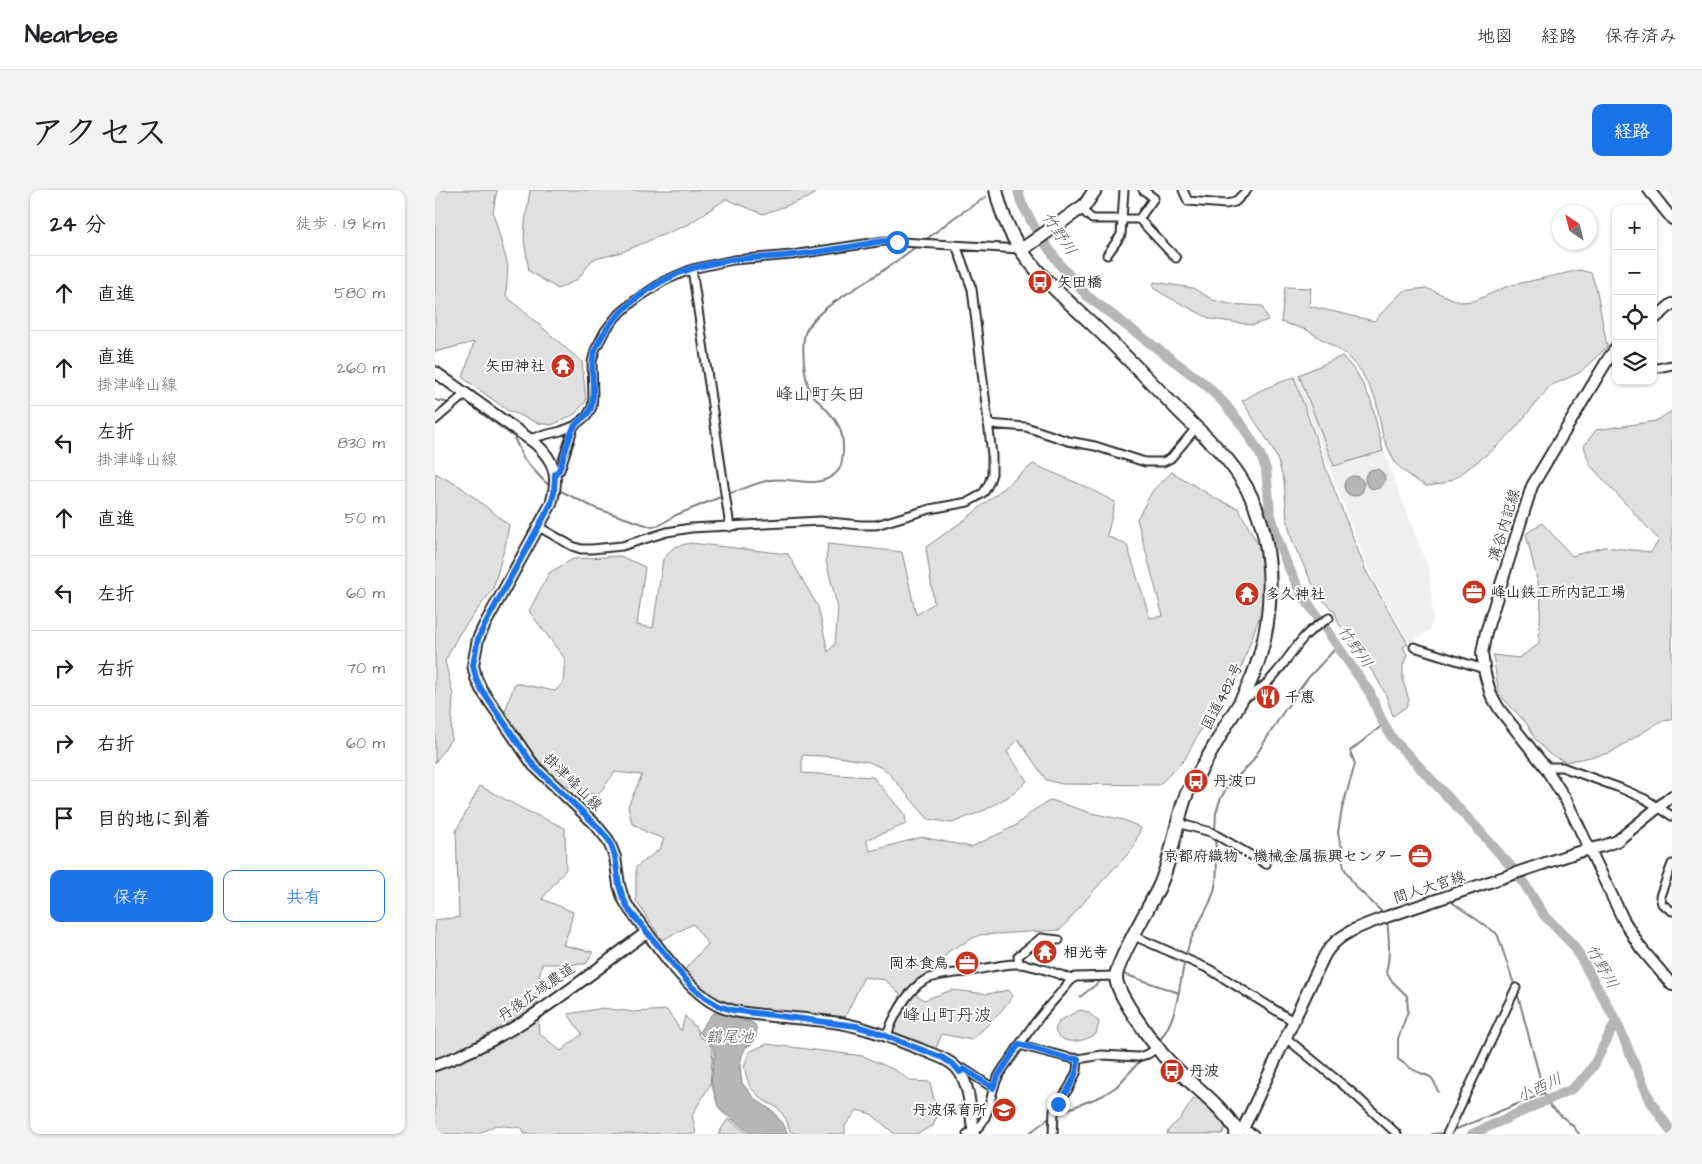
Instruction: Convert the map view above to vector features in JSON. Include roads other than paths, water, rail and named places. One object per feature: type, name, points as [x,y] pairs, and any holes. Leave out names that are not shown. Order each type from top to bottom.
[{"type":"highway","name":"国道482号","points":[[996,190],[1004,218],[1023,248],[1056,290],[1117,347],[1222,455],[1241,478],[1256,509],[1267,553],[1270,574],[1270,607],[1259,658],[1242,699],[1187,793],[1180,810],[1167,869],[1116,976]]},
{"type":"highway","points":[[1023,248],[1085,204],[1095,190]]},
{"type":"highway","points":[[1116,976],[1129,1006],[1157,1048],[1183,1076],[1225,1113],[1239,1131]]},
{"type":"main road","points":[[1649,190],[1672,219]]},
{"type":"main road","points":[[1657,317],[1672,304]]},
{"type":"main road","name":"溝谷内記線","points":[[1590,850],[1566,800],[1545,767],[1500,710],[1491,695],[1482,653],[1486,632],[1532,486],[1612,360]]},
{"type":"main road","points":[[435,372],[543,450],[554,467],[555,483]]},
{"type":"main road","name":"掛津峰山線","points":[[555,483],[551,504],[478,639],[473,665],[476,678],[488,701],[534,766],[595,824],[609,840],[615,856],[619,885],[629,910],[691,986],[719,1006],[758,1014],[856,1026],[943,1058],[954,1065],[960,1072]]},
{"type":"main road","name":"間人大宮線","points":[[1239,1131],[1327,951],[1337,941],[1361,926],[1575,853],[1617,841],[1672,796]]},
{"type":"main road","points":[[1590,850],[1616,905],[1632,933],[1652,962],[1672,985]]},
{"type":"main road","name":"丹後広域農道","points":[[435,1065],[458,1058],[521,1023],[647,932]]},
{"type":"main road","points":[[960,1072],[968,1096],[971,1133]]},
{"type":"street","points":[[1107,255],[1121,235],[1124,190]]},
{"type":"street","points":[[1139,219],[1154,198],[1143,190]]},
{"type":"street","points":[[1183,190],[1188,201],[1226,204],[1235,202],[1247,190]]},
{"type":"street","points":[[1080,208],[1092,219],[1139,219],[1176,258]]},
{"type":"street","points":[[528,439],[574,426],[587,416],[592,406],[593,398],[592,362],[595,350],[605,331],[616,317],[634,301],[664,281],[692,269],[733,260],[792,255],[884,241],[1023,248]]},
{"type":"street","points":[[539,527],[572,546],[581,549],[591,549],[622,546],[667,532],[691,528],[820,521],[875,525],[930,509],[968,502],[977,497],[984,492],[989,483],[992,474],[992,455],[972,290],[955,245]]},
{"type":"street","points":[[692,269],[730,527]]},
{"type":"street","points":[[1657,368],[1672,365]]},
{"type":"street","points":[[435,420],[465,394]]},
{"type":"street","points":[[987,424],[1026,427],[1145,462],[1163,462],[1171,458],[1196,428]]},
{"type":"street","points":[[555,483],[574,426]]},
{"type":"street","points":[[1242,699],[1265,685],[1277,674],[1309,631],[1329,618]]},
{"type":"street","points":[[1415,647],[1484,669]]},
{"type":"street","points":[[1545,767],[1562,767],[1621,788],[1672,816]]},
{"type":"street","points":[[1177,823],[1211,832],[1266,864]]},
{"type":"street","points":[[1672,864],[1660,896],[1662,904],[1672,911]]},
{"type":"street","points":[[1134,936],[1209,969],[1293,1021]]},
{"type":"street","points":[[1019,964],[1018,956],[1041,938],[1059,940]]},
{"type":"street","points":[[887,1036],[891,1023],[898,1012],[914,990],[926,979],[1003,965],[1019,964],[1041,967],[1072,979]]},
{"type":"street","points":[[971,1133],[987,1114],[998,1076],[1019,1044],[1072,979],[1075,977],[1116,976]]},
{"type":"street","points":[[1447,1134],[1517,988]]},
{"type":"street","points":[[1286,1038],[1354,1094],[1397,1134]]},
{"type":"street","points":[[1019,1044],[1066,1058],[1078,1059],[1102,1056],[1138,1057],[1148,1054],[1157,1048]]},
{"type":"street","points":[[1053,1134],[1054,1115],[1071,1086],[1077,1071],[1078,1059]]},
{"type":"street","points":[[960,1072],[964,1069],[993,1088]]},
{"type":"street","points":[[1239,1131],[1254,1134]]},
{"type":"water","points":[[1371,469],[1379,469],[1385,475],[1385,483],[1379,489],[1371,489],[1365,483],[1365,475]]},
{"type":"water","points":[[1350,476],[1358,476],[1364,482],[1364,490],[1358,496],[1350,496],[1344,490],[1344,482]]},
{"type":"water","name":"鶴尾池","points":[[716,1012],[753,1023],[756,1026],[754,1043],[746,1047],[742,1055],[740,1067],[742,1083],[754,1098],[774,1112],[783,1123],[788,1134],[752,1134],[722,1112],[718,1106],[711,1082],[715,1051],[710,1042],[699,1032],[711,1015]]},
{"type":"waterway","name":"竹野川","points":[[1018,190],[1021,202],[1037,232],[1061,266],[1087,296],[1206,385],[1242,425],[1260,454],[1266,469],[1270,512],[1286,562],[1301,593],[1370,693],[1381,719],[1393,739],[1477,828],[1520,877],[1544,915],[1574,946],[1616,1021],[1651,1102],[1672,1133]]},
{"type":"waterway","points":[[924,241],[955,217],[986,197]]},
{"type":"waterway","points":[[727,494],[770,480],[821,481],[838,471],[843,452],[841,432],[828,411],[813,396],[806,379],[804,360],[805,334],[812,322],[824,310],[918,245]]},
{"type":"waterway","points":[[435,400],[450,403]]},
{"type":"waterway","points":[[457,404],[466,402],[514,437],[523,458],[550,486]]},
{"type":"waterway","points":[[559,490],[595,508],[652,527],[723,496]]},
{"type":"waterway","points":[[1215,831],[1216,813],[1227,787],[1251,763],[1284,711],[1308,678],[1338,646]]},
{"type":"waterway","points":[[1384,724],[1350,751],[1355,764],[1342,809],[1338,832],[1343,848],[1344,868],[1355,886],[1384,914]]},
{"type":"waterway","points":[[1158,1042],[1166,1031],[1176,1007],[1186,954],[1214,890],[1217,871],[1215,836]]},
{"type":"waterway","points":[[1450,901],[1496,933],[1515,987]]},
{"type":"waterway","points":[[1387,920],[1389,953],[1386,972],[1391,980],[1407,996],[1408,1011],[1398,1039],[1398,1059],[1412,1069],[1429,1076],[1436,1085],[1438,1092]]},
{"type":"waterway","points":[[1121,973],[1179,993]]},
{"type":"waterway","points":[[1080,997],[1103,979]]},
{"type":"waterway","points":[[1517,992],[1544,1093],[1550,1106],[1573,1126],[1579,1134]]},
{"type":"waterway","name":"小西川","points":[[1472,1134],[1572,1089],[1586,1076],[1594,1065],[1616,1021]]},
{"type":"waterway","points":[[1056,1114],[1102,1096],[1116,1087],[1141,1060]]},
{"type":"waterway","points":[[1452,1131],[1544,1093]]},
{"type":"waterway","points":[[1028,1134],[1052,1116]]},
{"type":"waterway","points":[[1432,1134],[1444,1133]]},
{"type":"place","name":"矢田橋","points":[[1040,282]]},
{"type":"place","name":"矢田神社","points":[[563,366]]},
{"type":"place","name":"峰山鉄工所内記工場","points":[[1474,592]]},
{"type":"place","name":"多久神社","points":[[1247,594]]},
{"type":"place","name":"千恵","points":[[1268,697]]},
{"type":"place","name":"丹波口","points":[[1196,781]]},
{"type":"place","name":"京都府織物・機械金属振興センター","points":[[1420,856]]},
{"type":"place","name":"相光寺","points":[[1045,952]]},
{"type":"place","name":"岡本食鳥","points":[[967,963]]},
{"type":"place","name":"丹波","points":[[1172,1071]]},
{"type":"place","name":"丹波保育所","points":[[1004,1110]]},
{"type":"district","name":"峰山町矢田","points":[[820,394]]},
{"type":"district","name":"峰山町丹波","points":[[947,1015]]}]
